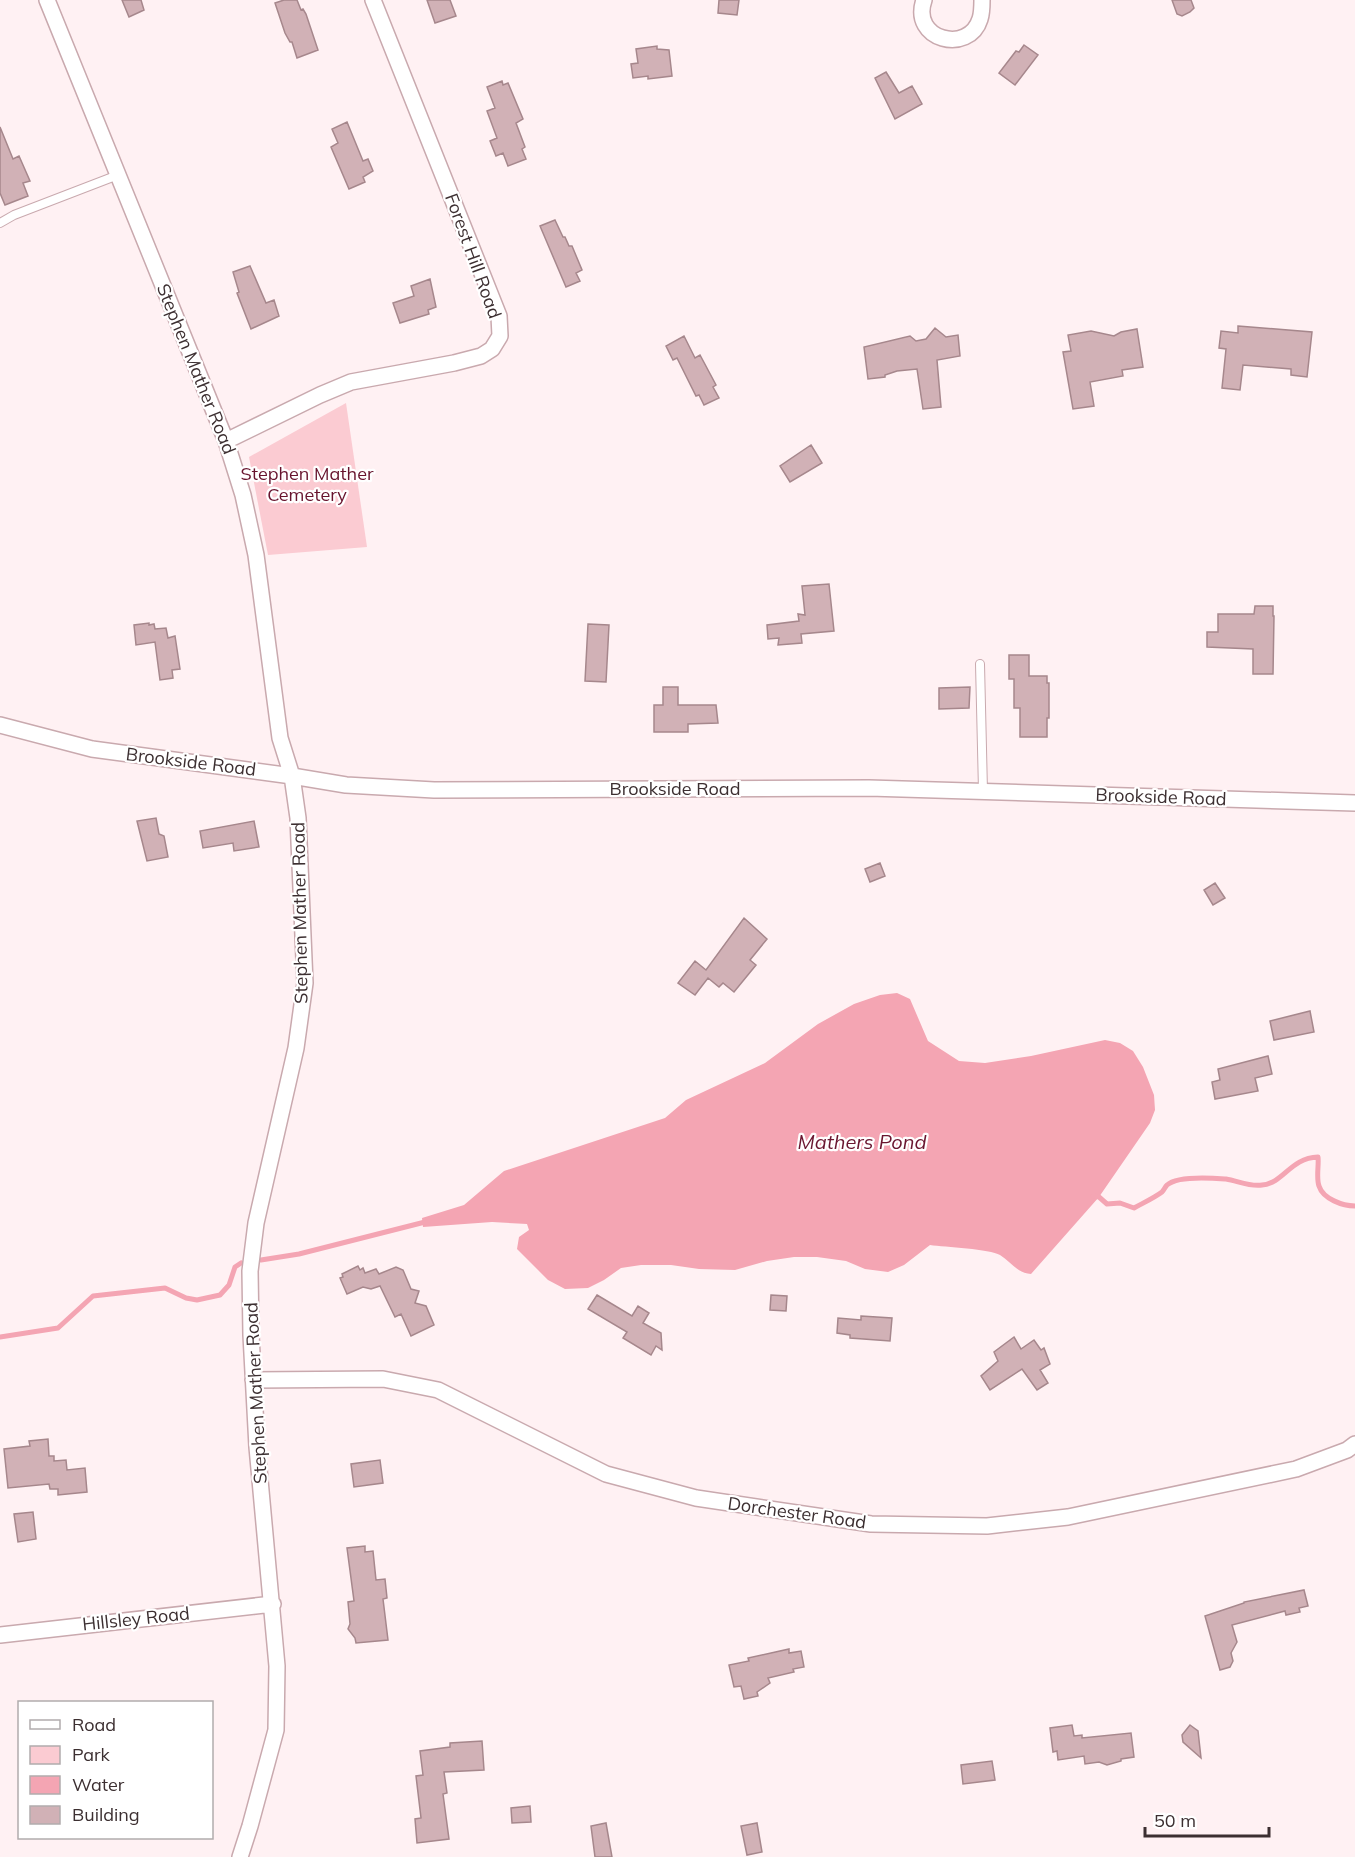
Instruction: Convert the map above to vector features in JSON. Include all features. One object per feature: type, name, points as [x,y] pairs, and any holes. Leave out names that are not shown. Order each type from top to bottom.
[{"type":"street","name":"Stephen Mather Road","points":[[47,0],[226,441],[243,495],[256,555],[280,738],[292,776],[298,818],[304,999],[296,1047],[252,1247],[250,1297],[257,1447],[277,1666],[276,1730],[240,1857]]},
{"type":"street","name":"Forest Hill Road","points":[[226,441],[351,382],[481,356],[492,349],[500,336],[499,316],[373,0]]},
{"type":"street","points":[[924,0],[920,10],[926,29],[939,38],[957,40],[970,33],[980,21],[982,0]]},
{"type":"street","name":"Brookside Road","points":[[0,725],[92,749],[292,776],[346,786],[435,790],[869,788],[1355,803]]},
{"type":"street","name":"Dorchester Road","points":[[253,1380],[383,1379],[438,1390],[606,1474],[696,1498],[871,1524],[987,1526],[1068,1517],[1296,1468],[1347,1450],[1355,1444]]},
{"type":"street","name":"Hillsley Road","points":[[0,1635],[273,1604]]},
{"type":"lane","points":[[0,224],[14,215],[118,175]]},
{"type":"lane","points":[[980,664],[983,791]]},
{"type":"green space","name":"Stephen Mather Cemetery","points":[[346,403],[367,547],[268,555],[249,457]]},
{"type":"water","name":"Mathers Pond","points":[[897,993],[910,999],[928,1041],[959,1061],[985,1063],[1105,1040],[1120,1043],[1133,1051],[1143,1067],[1154,1095],[1155,1110],[1150,1123],[1099,1197],[1031,1274],[1018,1269],[995,1253],[930,1245],[904,1265],[888,1272],[865,1269],[846,1261],[817,1257],[794,1257],[767,1261],[735,1270],[641,1265],[621,1268],[588,1288],[565,1289],[548,1280],[517,1249],[519,1237],[529,1230],[527,1224],[492,1222],[423,1227],[422,1218],[464,1205],[504,1171],[665,1118],[686,1100],[765,1063],[818,1024],[854,1004],[880,995]]},
{"type":"building","points":[[122,0],[141,0],[144,10],[129,17]]},
{"type":"building","points":[[297,0],[301,10],[303,9],[306,14],[318,50],[297,58],[292,42],[285,33],[275,3]]},
{"type":"building","points":[[427,0],[450,0],[456,16],[435,23]]},
{"type":"building","points":[[719,0],[739,0],[737,15],[718,13]]},
{"type":"building","points":[[1172,0],[1191,0],[1194,8],[1182,16],[1177,14]]},
{"type":"building","points":[[1024,45],[1038,55],[1015,85],[999,73],[1016,51],[1019,52]]},
{"type":"building","points":[[657,46],[657,49],[669,50],[672,76],[633,78],[631,64],[638,63],[636,49]]},
{"type":"building","points":[[886,72],[899,93],[912,86],[922,104],[895,119],[875,78]]},
{"type":"building","points":[[502,81],[503,85],[508,83],[523,119],[516,123],[525,147],[522,149],[526,159],[508,166],[503,153],[496,156],[490,141],[497,138],[487,111],[495,108],[487,87]]},
{"type":"building","points":[[347,122],[363,161],[368,159],[373,171],[363,177],[365,182],[349,189],[331,147],[338,143],[332,129]]},
{"type":"building","points":[[0,127],[13,159],[19,156],[30,181],[23,183],[28,196],[5,205],[0,193]]},
{"type":"building","points":[[555,220],[563,237],[569,246],[572,246],[582,270],[576,273],[580,281],[566,287],[540,226]]},
{"type":"building","points":[[250,266],[266,303],[274,300],[279,316],[251,329],[237,293],[239,292],[233,272]]},
{"type":"building","points":[[430,279],[436,307],[428,310],[429,314],[400,323],[393,303],[414,296],[411,286]]},
{"type":"building","points":[[1238,326],[1312,332],[1307,377],[1291,375],[1291,369],[1243,365],[1240,390],[1222,388],[1226,349],[1219,348],[1221,331],[1238,333]]},
{"type":"building","points":[[935,328],[946,337],[958,335],[960,356],[937,360],[941,407],[923,409],[917,369],[897,371],[885,377],[868,379],[864,347],[910,336],[916,341],[926,339]]},
{"type":"building","points":[[1137,329],[1143,367],[1122,370],[1123,376],[1090,382],[1094,406],[1073,409],[1063,352],[1071,351],[1068,335],[1091,331],[1114,336]]},
{"type":"building","points":[[684,336],[695,358],[700,355],[716,385],[713,387],[719,398],[704,405],[699,395],[696,396],[677,358],[673,360],[666,346]]},
{"type":"building","points":[[811,445],[822,463],[790,482],[780,466]]},
{"type":"building","points":[[829,584],[834,631],[801,634],[802,643],[778,645],[779,638],[768,639],[767,625],[799,621],[798,614],[805,615],[802,586]]},
{"type":"building","points":[[1255,606],[1273,606],[1273,674],[1253,674],[1253,649],[1207,647],[1207,632],[1218,632],[1218,614],[1254,614]]},
{"type":"building","points":[[149,623],[149,625],[154,624],[155,629],[166,628],[168,638],[175,636],[180,669],[172,670],[173,678],[160,680],[155,642],[136,645],[134,625]]},
{"type":"building","points":[[588,624],[609,625],[606,682],[585,681]]},
{"type":"building","points":[[1009,655],[1029,655],[1029,676],[1047,676],[1049,718],[1047,718],[1047,737],[1020,737],[1020,708],[1014,708],[1014,679],[1009,679]]},
{"type":"building","points":[[663,687],[678,687],[678,705],[716,705],[718,723],[688,724],[688,732],[654,732],[654,705],[663,705]]},
{"type":"building","points":[[970,687],[969,708],[939,709],[939,688]]},
{"type":"building","points":[[156,818],[159,834],[164,836],[168,857],[147,861],[137,821]]},
{"type":"building","points":[[254,821],[259,847],[234,851],[233,843],[203,848],[200,831]]},
{"type":"building","points":[[880,863],[885,876],[870,882],[865,869]]},
{"type":"building","points":[[1215,883],[1225,898],[1213,905],[1204,890]]},
{"type":"building","points":[[744,918],[767,939],[750,960],[756,965],[734,992],[723,983],[719,987],[708,978],[695,995],[678,983],[695,961],[706,970]]},
{"type":"building","points":[[1310,1011],[1314,1032],[1274,1040],[1270,1021]]},
{"type":"building","points":[[1268,1056],[1272,1074],[1255,1078],[1258,1091],[1215,1099],[1212,1082],[1220,1080],[1218,1069]]},
{"type":"building","points":[[358,1266],[360,1270],[363,1268],[365,1273],[376,1269],[379,1274],[396,1267],[403,1270],[411,1289],[419,1291],[415,1303],[426,1306],[434,1325],[411,1336],[401,1314],[395,1317],[380,1286],[371,1289],[363,1287],[347,1294],[340,1278],[343,1277],[342,1274]]},
{"type":"building","points":[[597,1295],[632,1316],[638,1306],[649,1313],[643,1323],[661,1333],[662,1350],[656,1346],[651,1355],[623,1338],[627,1332],[588,1309]]},
{"type":"building","points":[[771,1295],[787,1296],[786,1311],[770,1310]]},
{"type":"building","points":[[861,1316],[892,1318],[890,1341],[850,1338],[850,1335],[837,1333],[838,1318],[861,1320]]},
{"type":"building","points":[[1014,1337],[1021,1349],[1034,1340],[1041,1350],[1044,1348],[1050,1364],[1040,1370],[1048,1383],[1037,1390],[1022,1369],[990,1390],[981,1376],[998,1361],[994,1352]]},
{"type":"building","points":[[48,1439],[49,1456],[54,1456],[54,1461],[66,1460],[67,1470],[85,1468],[87,1492],[58,1495],[58,1489],[50,1489],[49,1484],[8,1488],[4,1449],[30,1446],[29,1441]]},
{"type":"building","points":[[380,1460],[383,1483],[354,1487],[351,1464]]},
{"type":"building","points":[[33,1512],[36,1539],[18,1542],[14,1514]]},
{"type":"building","points":[[365,1546],[365,1552],[373,1551],[376,1580],[385,1579],[387,1598],[383,1599],[388,1640],[356,1643],[348,1629],[350,1624],[348,1602],[354,1601],[347,1548]]},
{"type":"building","points":[[1304,1590],[1308,1606],[1299,1608],[1300,1612],[1286,1615],[1285,1611],[1232,1625],[1237,1642],[1231,1653],[1233,1661],[1230,1667],[1220,1670],[1205,1616],[1244,1602]]},
{"type":"building","points":[[789,1649],[789,1653],[801,1651],[804,1667],[793,1669],[794,1672],[768,1678],[770,1683],[757,1692],[758,1696],[744,1699],[741,1686],[734,1687],[729,1665],[749,1661],[748,1658]]},
{"type":"building","points":[[1072,1725],[1074,1736],[1082,1735],[1082,1738],[1131,1733],[1134,1757],[1107,1765],[1099,1762],[1085,1764],[1084,1756],[1058,1760],[1057,1751],[1053,1752],[1050,1728]]},
{"type":"building","points":[[1190,1725],[1198,1731],[1201,1758],[1183,1742],[1182,1735]]},
{"type":"building","points":[[482,1741],[484,1770],[444,1772],[447,1793],[443,1794],[449,1839],[417,1843],[415,1819],[421,1818],[416,1776],[423,1775],[420,1751],[450,1747],[450,1743]]},
{"type":"building","points":[[992,1761],[995,1780],[963,1784],[961,1765]]},
{"type":"building","points":[[530,1806],[531,1822],[512,1823],[511,1808]]},
{"type":"building","points":[[606,1823],[612,1857],[595,1857],[591,1826]]},
{"type":"building","points":[[757,1823],[762,1852],[747,1855],[741,1826]]},
{"type":"waterway","points":[[1093,1196],[1099,1197],[1107,1204],[1120,1203],[1134,1208],[1159,1194],[1167,1185],[1179,1180],[1220,1179],[1248,1185],[1262,1185],[1276,1180],[1308,1158],[1318,1157],[1318,1179],[1321,1191],[1334,1201],[1355,1206]]},
{"type":"waterway","points":[[261,1260],[299,1254],[429,1221]]},
{"type":"waterway","points":[[0,1337],[58,1328],[93,1296],[165,1288],[186,1298],[197,1300],[220,1295],[229,1285],[235,1267],[241,1263]]}]
